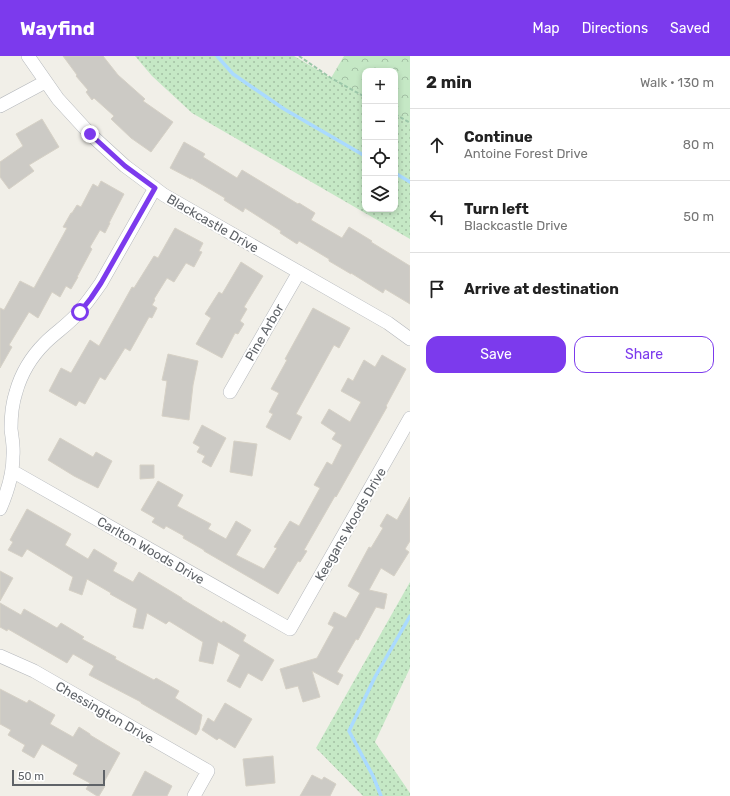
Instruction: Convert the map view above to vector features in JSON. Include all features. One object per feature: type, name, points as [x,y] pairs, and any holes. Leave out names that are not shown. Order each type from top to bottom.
[{"type":"street","name":"Blackcastle Drive","points":[[28,56],[58,99],[90,134],[125,166],[164,194],[388,324],[410,339]]},
{"type":"street","points":[[0,106],[46,82]]},
{"type":"street","points":[[0,509],[12,471],[13,455],[11,428],[13,404],[24,371],[46,342],[72,320],[91,298],[155,188]]},
{"type":"street","name":"Pine Arbor","points":[[230,392],[299,272]]},
{"type":"street","name":"Keegans Woods Drive","points":[[290,629],[410,418]]},
{"type":"street","name":"Carlton Woods Drive","points":[[12,471],[290,629]]},
{"type":"street","name":"Chessington Drive","points":[[0,656],[34,671],[208,771],[194,796]]},
{"type":"path","points":[[299,56],[331,78],[362,95]]},
{"type":"path","points":[[398,116],[410,123]]},
{"type":"green space","points":[[135,56],[294,56],[362,96],[362,211],[192,113],[152,76]]},
{"type":"green space","points":[[344,56],[410,56],[410,124],[398,117],[398,68],[362,68],[362,96],[331,78]]},
{"type":"green space","points":[[398,117],[410,124],[410,239],[363,212],[398,212]]},
{"type":"green space","points":[[410,582],[410,668],[375,742],[410,793],[410,796],[363,796],[316,748]]},
{"type":"building","points":[[63,56],[103,56],[118,75],[145,99],[143,101],[173,122],[151,152],[131,138],[111,119],[114,116],[94,98],[92,100],[86,92],[88,90],[76,76],[77,75]]},
{"type":"building","points":[[42,119],[59,147],[29,165],[34,171],[9,189],[0,177],[0,162],[23,146],[16,134]]},
{"type":"building","points":[[184,142],[205,154],[203,157],[237,178],[242,170],[298,204],[299,203],[315,213],[311,220],[342,238],[349,227],[410,266],[410,304],[385,289],[383,293],[329,261],[329,259],[299,241],[297,244],[280,233],[281,231],[245,208],[243,212],[224,200],[225,198],[191,178],[170,168]]},
{"type":"building","points":[[101,181],[124,194],[105,233],[100,230],[90,247],[92,249],[71,289],[66,286],[60,297],[52,292],[38,318],[29,312],[9,345],[12,347],[0,368],[0,308],[4,310],[20,281],[34,288],[67,228],[63,227],[71,213],[77,205],[81,207],[93,184],[98,187]]},
{"type":"building","points":[[175,228],[203,243],[199,251],[202,252],[194,267],[186,263],[174,282],[167,278],[154,299],[155,300],[152,305],[157,308],[152,318],[149,317],[130,351],[125,348],[105,380],[100,377],[85,404],[79,401],[76,406],[49,391],[61,368],[71,373],[90,340],[99,346],[132,287],[134,288],[154,256],[158,258]]},
{"type":"building","points":[[241,262],[263,276],[244,307],[247,309],[240,321],[244,324],[238,334],[235,333],[222,358],[196,344],[211,318],[205,314],[219,292],[222,294]]},
{"type":"building","points":[[313,308],[350,328],[339,348],[334,345],[296,414],[302,417],[290,440],[266,427],[273,414],[269,412],[279,393],[271,389],[287,360],[285,359]]},
{"type":"building","points":[[168,354],[198,361],[193,385],[189,420],[162,416],[167,381],[162,380]]},
{"type":"building","points":[[382,355],[406,369],[386,406],[387,407],[304,550],[307,551],[300,562],[298,561],[278,594],[204,551],[183,538],[184,536],[166,526],[164,529],[152,522],[155,518],[141,510],[158,481],[183,495],[177,506],[211,524],[208,529],[226,539],[236,521],[251,530],[236,555],[264,569],[277,548],[274,547],[290,521],[299,526],[320,488],[314,485],[327,462],[332,465],[342,445],[332,439],[336,433],[321,423],[329,409],[350,422],[361,402],[341,391],[348,378],[353,381],[364,360],[375,367]]},
{"type":"building","points":[[202,425],[226,438],[211,467],[202,462],[205,456],[197,452],[200,447],[193,443]]},
{"type":"building","points":[[60,438],[93,457],[96,452],[112,461],[98,488],[74,476],[48,460]]},
{"type":"building","points":[[234,441],[257,444],[252,476],[230,472]]},
{"type":"building","points":[[140,465],[154,465],[154,478],[140,479]]},
{"type":"building","points":[[410,497],[410,541],[405,549],[409,552],[394,576],[381,568],[369,590],[387,594],[384,609],[376,607],[358,640],[356,639],[337,672],[343,675],[338,685],[312,671],[320,697],[303,702],[298,686],[286,689],[280,669],[317,658],[334,627],[328,624],[334,612],[346,618],[360,593],[348,586],[369,547],[371,548],[383,528],[380,526],[387,514],[397,520]]},
{"type":"building","points":[[27,509],[71,534],[65,545],[88,559],[94,549],[117,563],[113,571],[133,582],[139,572],[222,623],[223,621],[246,635],[243,641],[274,660],[262,681],[248,673],[240,688],[227,681],[240,655],[218,642],[213,664],[199,661],[203,642],[169,621],[166,624],[147,613],[143,629],[133,627],[137,609],[87,579],[82,595],[69,590],[73,577],[27,549],[22,557],[8,550],[13,542],[10,540]]},
{"type":"building","points":[[0,571],[13,578],[0,601]]},
{"type":"building","points":[[0,603],[21,615],[24,609],[57,628],[61,623],[84,637],[82,639],[116,657],[115,659],[154,680],[156,678],[179,691],[175,698],[202,715],[199,730],[196,735],[141,702],[89,675],[94,666],[73,654],[67,663],[8,629],[7,631],[0,627]]},
{"type":"building","points":[[0,689],[27,703],[29,700],[55,715],[50,724],[73,737],[79,727],[120,753],[103,784],[105,786],[99,796],[86,789],[90,783],[73,774],[78,765],[42,744],[34,758],[22,751],[25,745],[8,735],[11,730],[0,724]]},
{"type":"building","points":[[225,703],[252,719],[235,748],[219,738],[217,740],[202,730],[208,718],[214,722]]},
{"type":"building","points":[[273,756],[275,783],[246,786],[243,759]]},
{"type":"building","points":[[145,771],[172,786],[167,796],[132,796]]},
{"type":"building","points":[[312,775],[322,780],[324,777],[336,784],[330,796],[300,796]]},
{"type":"waterway","points":[[217,56],[233,74],[284,109],[362,154]]},
{"type":"waterway","points":[[398,175],[410,182]]},
{"type":"waterway","points":[[381,796],[373,776],[349,731],[375,677],[410,616]]},
{"type":"route","points":[[80,312],[101,283],[155,188],[125,166],[90,134]]}]
